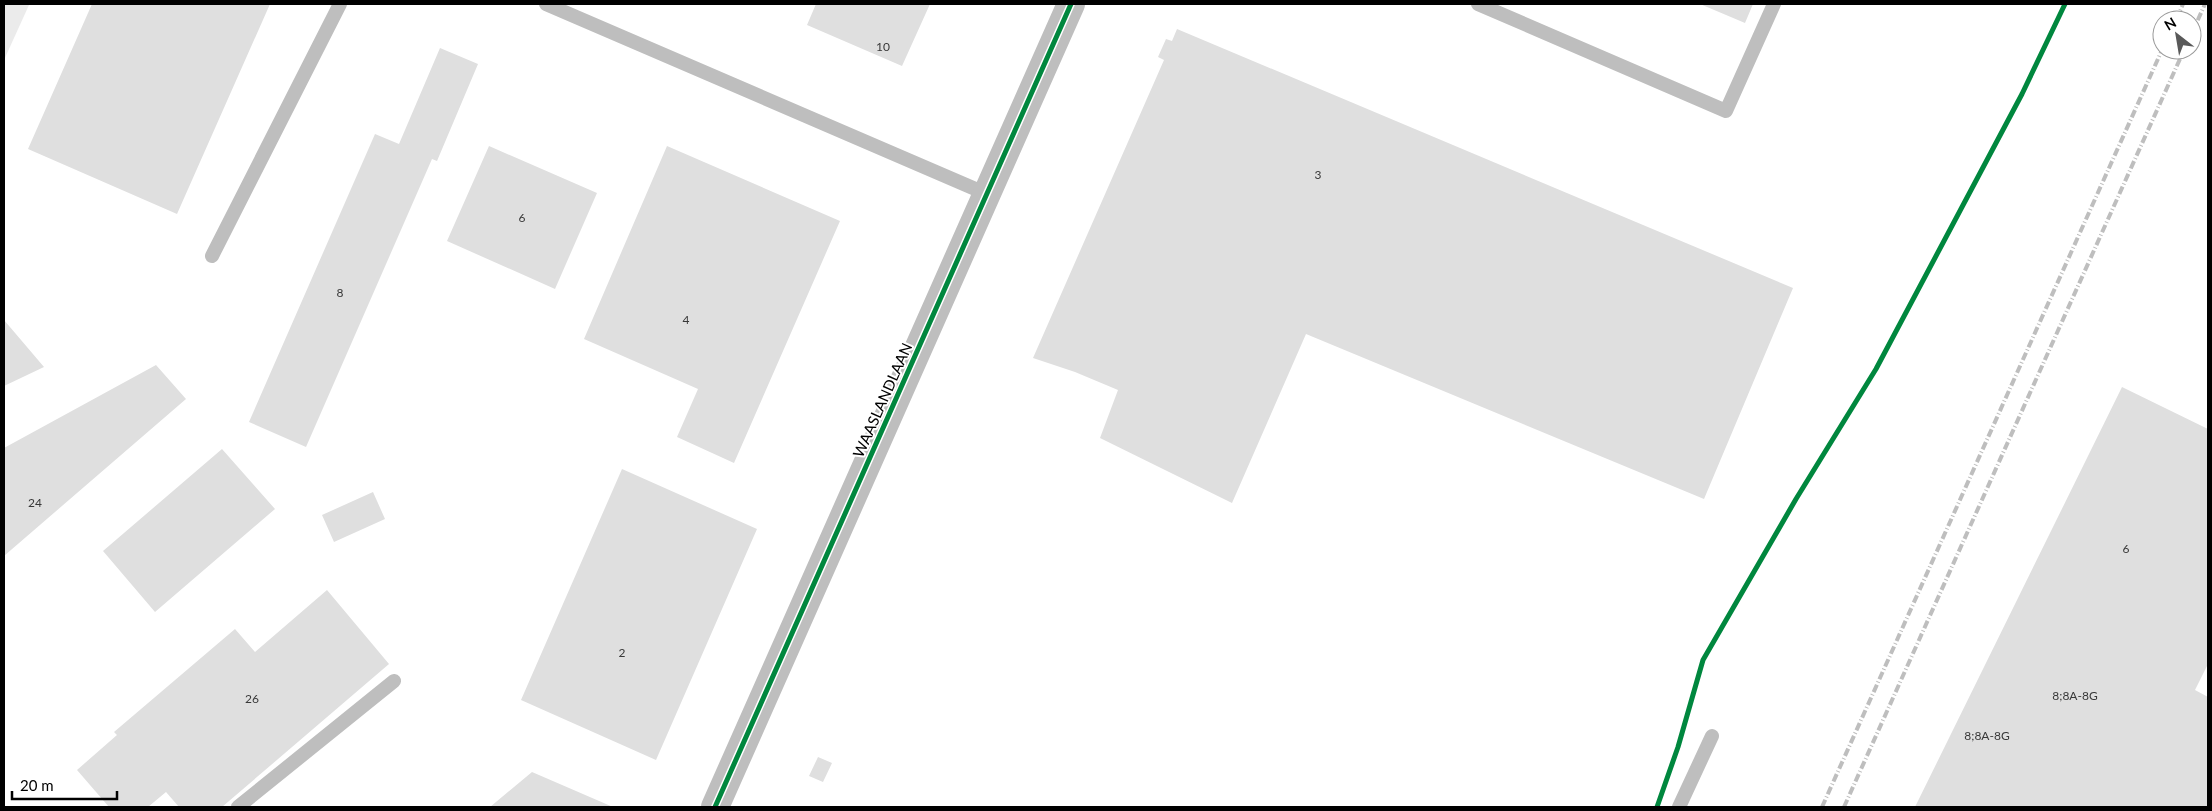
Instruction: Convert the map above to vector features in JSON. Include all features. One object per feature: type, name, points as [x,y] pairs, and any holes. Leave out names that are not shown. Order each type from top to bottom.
[{"type":"street","name":"WAASLANDLAAN","points":[[715,807],[1071,4]]},
{"type":"lane","points":[[212,256],[340,4]]},
{"type":"lane","points":[[546,4],[987,194]]},
{"type":"lane","points":[[1478,4],[1726,111],[1774,4]]},
{"type":"lane","points":[[238,807],[394,681]]},
{"type":"lane","points":[[1679,807],[1712,736]]},
{"type":"shaded area","points":[[4,4],[29,5],[4,60]]},
{"type":"building","points":[[92,4],[270,4],[177,214],[28,149]]},
{"type":"building","points":[[816,4],[930,4],[902,66],[807,25]]},
{"type":"building","points":[[1700,4],[1753,4],[1745,23]]},
{"type":"building","points":[[1177,29],[1793,288],[1704,499],[1306,334],[1232,503],[1100,438],[1118,390],[1075,372],[1033,358],[1164,60],[1158,57],[1166,39],[1172,41]]},
{"type":"building","points":[[440,48],[478,64],[437,161],[432,159],[306,447],[249,422],[375,134],[399,144]]},
{"type":"building","points":[[489,146],[597,193],[555,289],[447,241]]},
{"type":"building","points":[[667,146],[840,221],[734,463],[677,437],[698,389],[584,339]]},
{"type":"building","points":[[4,320],[44,367],[4,386]]},
{"type":"building","points":[[156,365],[186,399],[4,556],[4,448]]},
{"type":"building","points":[[2122,387],[2208,429],[2208,664],[2195,690],[2208,697],[2208,807],[1915,807]]},
{"type":"building","points":[[222,449],[275,509],[155,612],[103,551]]},
{"type":"building","points":[[622,469],[757,529],[656,760],[521,700]]},
{"type":"building","points":[[373,492],[385,519],[334,542],[322,515]]},
{"type":"building","points":[[327,590],[389,664],[222,807],[179,807],[166,792],[148,807],[109,807],[77,770],[117,735],[114,732],[235,629],[255,652]]},
{"type":"building","points":[[818,757],[832,763],[823,782],[809,776]]},
{"type":"building","points":[[532,772],[613,807],[490,807]]},
{"type":"railway","points":[[2180,10],[2183,4]]},
{"type":"railway","points":[[2202,11],[2205,4]]},
{"type":"railway","points":[[1822,807],[2158,60]]},
{"type":"railway","points":[[1844,807],[2180,60]]},
{"type":"cycle path","points":[[715,807],[1071,4]]},
{"type":"cycle path","points":[[1657,807],[1678,747],[1703,660],[1796,499],[1876,369],[2022,94],[2065,4]]}]
